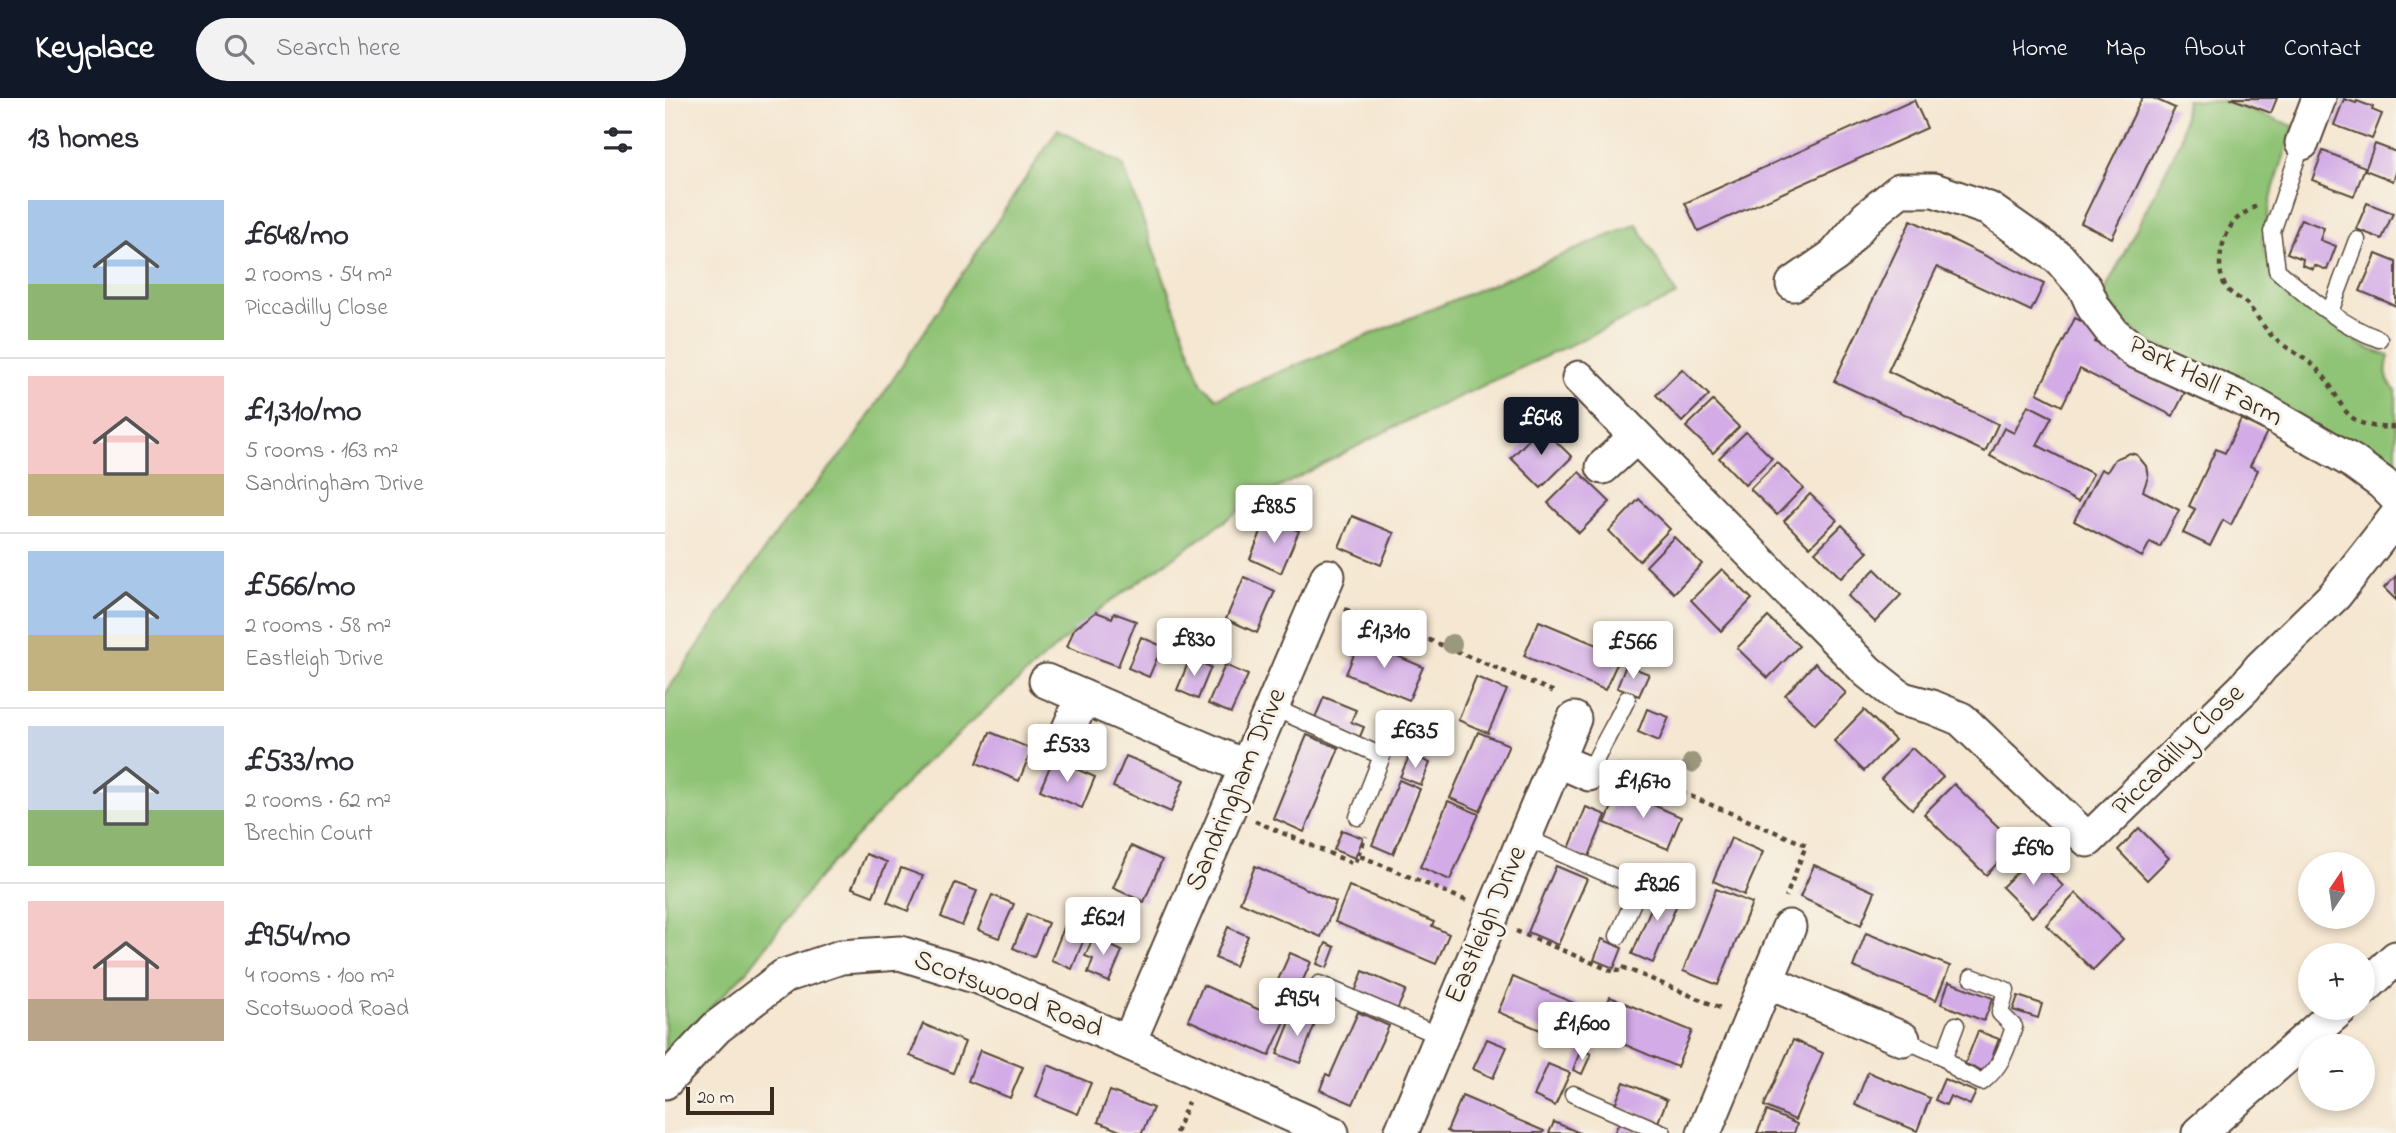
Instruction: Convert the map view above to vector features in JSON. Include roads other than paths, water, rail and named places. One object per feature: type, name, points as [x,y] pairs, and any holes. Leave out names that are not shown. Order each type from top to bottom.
[{"type":"street","points":[[2302,143],[2319,98]]},
{"type":"street","name":"Park Hall Farm","points":[[1793,284],[1835,255],[1867,217],[1900,190],[1934,190],[1989,209],[2059,258],[2085,288],[2094,308],[2113,333],[2135,351],[2253,404],[2353,462],[2382,483],[2396,498]]},
{"type":"street","name":"Piccadilly Close","points":[[1580,378],[1868,672],[1902,699],[1961,719],[2088,840],[2335,595],[2396,517]]},
{"type":"street","points":[[1603,467],[1636,437]]},
{"type":"street","name":"Sandringham Drive","points":[[1129,1042],[1323,587]]},
{"type":"street","points":[[1046,681],[1247,767]]},
{"type":"street","points":[[1064,740],[1083,697]]},
{"type":"street","name":"Eastleigh Drive","points":[[1401,1133],[1574,719]]},
{"type":"street","points":[[1557,760],[1593,765]]},
{"type":"street","points":[[1704,1133],[1789,927]]},
{"type":"street","name":"Scotswood Road","points":[[665,1082],[717,1027],[784,976],[841,957],[900,954],[983,979],[1332,1133]]},
{"type":"street","points":[[1768,982],[1903,1039]]},
{"type":"street","points":[[2199,1133],[2327,1020]]},
{"type":"lane","points":[[2302,143],[2272,232],[2277,270],[2308,297],[2359,332],[2379,339]]},
{"type":"lane","points":[[2330,312],[2357,240]]},
{"type":"lane","points":[[1593,765],[1627,699]]},
{"type":"lane","points":[[1272,707],[1382,756],[1358,817]]},
{"type":"lane","points":[[1524,837],[1639,888],[1618,936]]},
{"type":"lane","points":[[1903,1039],[1944,1057],[1960,1072],[1982,1082],[1995,1072],[2004,1059],[2014,1027],[2000,1013],[2006,990],[1972,977]]},
{"type":"lane","points":[[1319,984],[1440,1036]]},
{"type":"lane","points":[[1944,1057],[1956,1025]]},
{"type":"lane","points":[[1573,1094],[1663,1133]]}]
